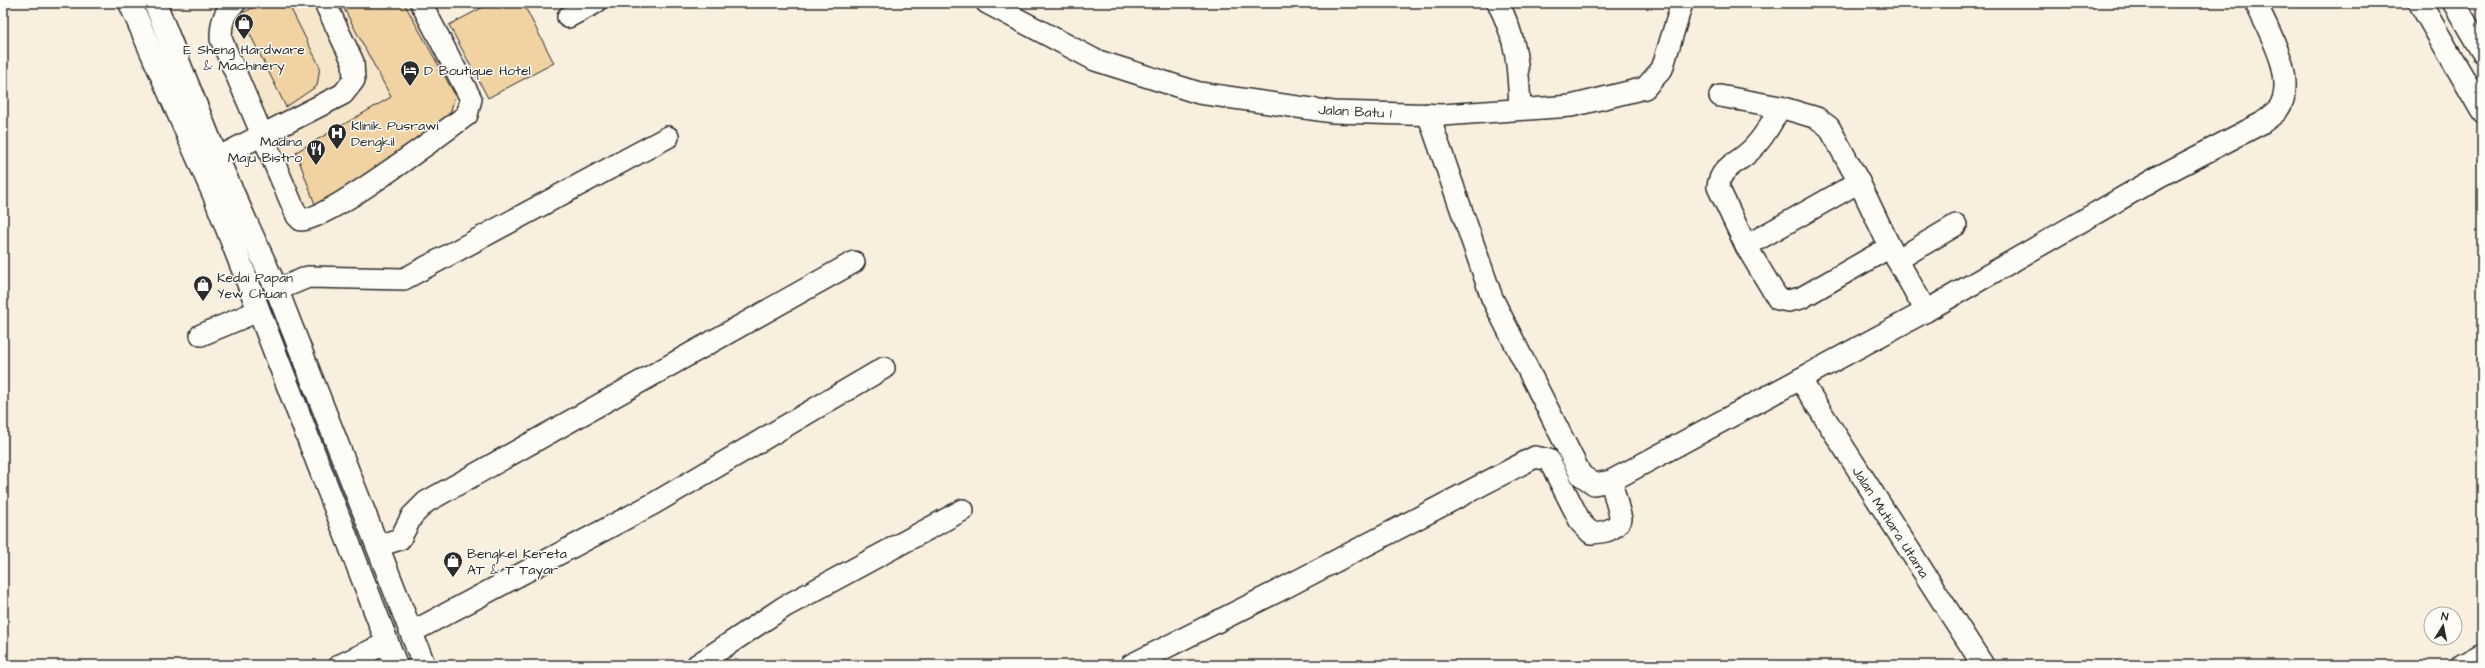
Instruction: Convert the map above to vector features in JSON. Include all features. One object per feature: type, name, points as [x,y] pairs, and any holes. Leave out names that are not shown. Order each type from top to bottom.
[{"type":"main road","points":[[130,3],[214,195],[396,665]]},
{"type":"main road","points":[[2420,3],[2482,111]]},
{"type":"main road","points":[[2454,3],[2482,51]]},
{"type":"main road","points":[[157,4],[217,158],[276,290],[424,665]]},
{"type":"street","points":[[235,3],[226,12],[221,26],[221,39],[301,220],[307,220],[334,208],[467,116],[471,99],[421,3]]},
{"type":"street","points":[[217,158],[343,94],[354,80],[353,62],[325,3]]},
{"type":"street","points":[[568,17],[594,3]]},
{"type":"street","name":"Jalan Batu 1","points":[[987,3],[1095,60],[1199,93],[1334,112],[1428,114],[1571,106],[1645,88],[1662,69],[1682,3]]},
{"type":"street","points":[[1498,3],[1510,26],[1515,41],[1520,109]]},
{"type":"street","points":[[1428,114],[1492,298],[1581,475],[1594,484],[1611,481],[1926,311],[2160,176],[2262,123],[2277,110],[2284,91],[2284,71],[2256,3]]},
{"type":"street","points":[[1720,96],[1780,107],[1818,118],[1829,127],[1859,182],[1893,253],[1926,311]]},
{"type":"street","points":[[1780,107],[1769,130],[1749,152],[1728,167],[1719,176],[1718,187],[1746,246],[1778,299],[1788,301],[1801,298],[1893,253],[1956,225]]},
{"type":"street","points":[[276,290],[308,277],[404,279],[668,137]]},
{"type":"street","points":[[1746,246],[1859,182]]},
{"type":"street","points":[[378,546],[400,540],[412,516],[426,502],[854,262]]},
{"type":"street","points":[[201,335],[258,311]]},
{"type":"street","points":[[412,632],[653,504],[884,368]]},
{"type":"street","name":"Jalan Mutiara Utama","points":[[1800,379],[1983,665]]},
{"type":"street","points":[[1131,665],[1282,589],[1535,456],[1549,460],[1580,523],[1591,533],[1604,532],[1616,528],[1621,519],[1611,481]]},
{"type":"street","points":[[697,665],[784,607],[963,510]]},
{"type":"street","points":[[340,665],[387,643]]},
{"type":"street","points":[[2462,665],[2482,654]]},
{"type":"shaded area","points":[[251,3],[416,3],[466,99],[464,111],[307,216],[227,38],[228,24],[240,9]]},
{"type":"building","points":[[263,3],[288,3],[320,67],[317,86],[286,107],[240,14]]},
{"type":"building","points":[[341,3],[404,3],[455,95],[447,126],[316,207],[296,152],[391,97]]},
{"type":"building","points":[[491,3],[523,3],[554,63],[488,98],[449,25]]},
{"type":"place","name":"E Sheng Hardware & Machinery","points":[[244,40]]},
{"type":"place","name":"D Boutique Hotel","points":[[410,87]]},
{"type":"place","name":"Klinik Pusrawi Dengkil","points":[[337,150]]},
{"type":"place","name":"Madina Maju Bistro","points":[[316,166]]},
{"type":"place","name":"Kedai Papan Yew Chuan","points":[[203,302]]},
{"type":"place","name":"Bengkel Kereta AT & T Tayar","points":[[453,578]]}]
